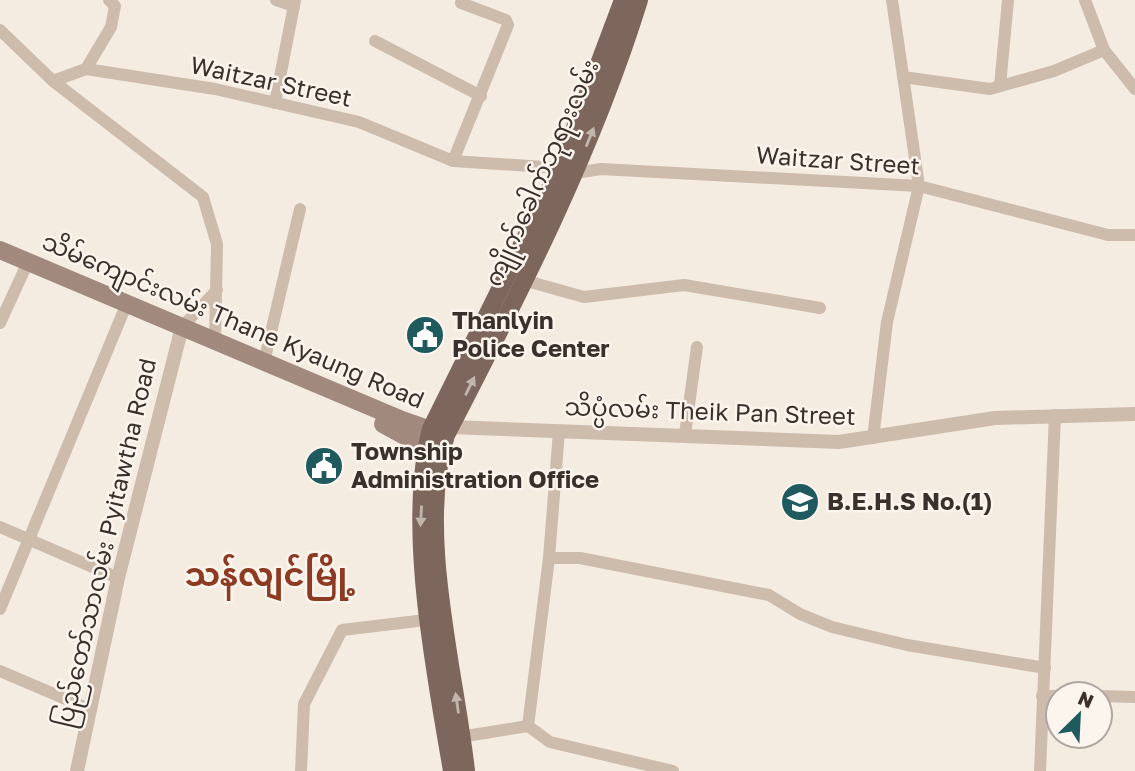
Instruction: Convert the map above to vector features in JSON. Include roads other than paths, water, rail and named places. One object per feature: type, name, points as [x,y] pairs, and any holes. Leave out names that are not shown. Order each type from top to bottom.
[{"type":"main road","name":"ကျိုက်ခေါက်ဘုရားလမ်း","points":[[466,771],[455,738],[438,619],[432,429],[568,170],[623,0]]},
{"type":"main road","name":"ကျိုက်ခေါက်ဘုရားလမ်း","points":[[433,451],[450,427],[523,280],[568,170],[626,43],[639,0]]},
{"type":"main road","name":"သိမ်ကျောင်းလမ်း Thane Kyaung Road","points":[[0,250],[26,266]]},
{"type":"main road","name":"သိမ်ကျောင်းလမ်း Thane Kyaung Road","points":[[0,259],[26,266],[180,332],[395,429],[433,451]]},
{"type":"main road","name":"သိမ်ကျောင်းလမ်း Thane Kyaung Road","points":[[180,332],[215,341],[402,420],[432,429],[450,427]]},
{"type":"main road","name":"ကျိုက်ခေါက်ဘုရားလမ်း","points":[[452,771],[455,738]]},
{"type":"street","points":[[53,82],[86,69],[111,27],[115,6],[109,0]]},
{"type":"street","points":[[275,103],[294,3],[276,0]]},
{"type":"street","points":[[873,438],[887,321],[919,186],[892,0]]},
{"type":"street","points":[[1000,86],[1008,0]]},
{"type":"street","points":[[1085,0],[1104,50],[1135,89]]},
{"type":"street","points":[[453,161],[481,96],[508,22],[461,3]]},
{"type":"street","points":[[0,30],[53,82],[203,197],[217,244],[215,341]]},
{"type":"street","points":[[376,41],[481,96]]},
{"type":"street","points":[[903,77],[990,89],[1054,71],[1104,50]]},
{"type":"street","name":"Waitzar Street","points":[[86,69],[215,89],[359,122],[453,161],[568,170],[601,169],[919,186],[1108,235],[1135,235]]},
{"type":"street","points":[[264,362],[300,209]]},
{"type":"street","points":[[0,323],[26,266]]},
{"type":"street","points":[[523,280],[584,297],[684,285],[820,308]]},
{"type":"street","points":[[180,332],[217,290]]},
{"type":"street","points":[[0,609],[125,308]]},
{"type":"street","name":"ပြည်တော်သာလမ်း Pyitawtha Road","points":[[76,771],[118,578],[180,332]]},
{"type":"street","points":[[685,434],[697,347]]},
{"type":"street","points":[[1041,771],[1055,415]]},
{"type":"street","name":"သိပ္ပံလမ်း Theik Pan Street","points":[[450,427],[839,442],[995,418],[1135,415]]},
{"type":"street","points":[[528,726],[549,558],[559,431]]},
{"type":"street","points":[[0,527],[118,578]]},
{"type":"street","points":[[549,558],[580,558],[769,595],[800,614],[832,627],[908,645],[1045,668]]},
{"type":"street","points":[[301,771],[304,704],[342,630],[438,619]]},
{"type":"street","points":[[0,671],[89,709]]},
{"type":"street","points":[[1114,696],[1135,697]]},
{"type":"street","points":[[455,738],[528,726],[551,742],[673,771]]},
{"type":"place","name":"Thanlyin Police Center","points":[[425,335]]},
{"type":"place","name":"Township Administration Office","points":[[324,466]]},
{"type":"place","name":"B.E.H.S No.(1)","points":[[800,502]]},
{"type":"district","name":"သန်လျင်မြို့","points":[[270,575]]}]
